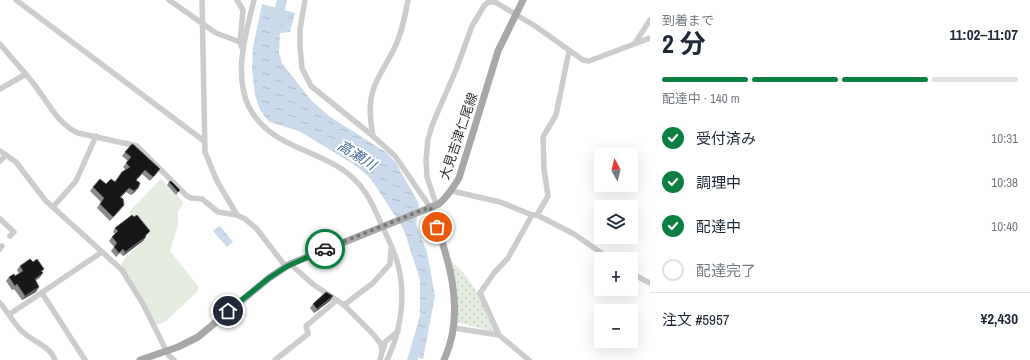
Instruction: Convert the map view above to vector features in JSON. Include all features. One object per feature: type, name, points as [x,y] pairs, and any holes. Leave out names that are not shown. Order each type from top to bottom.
[{"type":"main road","name":"大見吉津仁尾線","points":[[140,360],[187,343],[204,332],[269,278],[288,266],[438,204],[452,191],[463,164],[498,51],[523,0]]},
{"type":"main road","points":[[430,207],[447,256],[454,303],[454,328],[444,360]]},
{"type":"street","points":[[16,0],[204,141]]},
{"type":"street","points":[[169,0],[202,25],[223,37],[240,42]]},
{"type":"street","points":[[202,0],[204,141],[205,152],[217,181],[237,214],[256,228],[288,266],[344,305],[381,344],[382,352]]},
{"type":"street","points":[[237,0],[243,10],[240,42],[242,50],[244,92],[250,109],[267,132],[322,158],[354,178],[371,200],[391,245],[398,264],[401,279],[401,293],[398,331],[387,360]]},
{"type":"street","points":[[242,50],[254,0]]},
{"type":"street","points":[[305,0],[300,29],[300,48],[305,75],[311,86],[320,95],[373,136],[395,156],[430,207]]},
{"type":"street","points":[[373,136],[370,111],[372,95],[380,72],[396,46],[408,0]]},
{"type":"street","points":[[438,204],[435,200],[428,177],[426,160],[428,139],[472,26],[488,2],[496,2],[536,26],[583,60],[589,61],[650,38]]},
{"type":"street","points":[[634,44],[650,20]]},
{"type":"street","points":[[0,44],[26,74],[59,119],[70,129],[78,133],[137,146],[187,196],[202,199],[218,212],[237,214]]},
{"type":"street","points":[[529,360],[499,335],[480,293],[508,258],[548,196],[544,169],[543,137],[556,115],[569,51]]},
{"type":"street","points":[[0,89],[26,74]]},
{"type":"street","points":[[53,207],[76,181],[96,136]]},
{"type":"street","points":[[0,151],[16,162],[45,200],[122,270],[143,304],[169,356],[174,360]]},
{"type":"street","points":[[0,161],[6,155]]},
{"type":"street","points":[[452,191],[500,202],[535,215],[574,234],[600,252]]},
{"type":"street","points":[[0,219],[14,232],[10,236]]},
{"type":"street","points":[[344,305],[373,282],[390,264],[391,245]]},
{"type":"street","points":[[10,314],[102,252]]},
{"type":"street","points":[[638,277],[650,283]]},
{"type":"street","points":[[42,293],[85,360]]},
{"type":"street","points":[[275,360],[308,334],[306,326],[337,300]]},
{"type":"street","points":[[2,305],[23,333],[44,347],[55,360]]},
{"type":"street","points":[[0,313],[2,305]]},
{"type":"street","points":[[454,328],[499,335]]},
{"type":"street","points":[[380,360],[385,342],[398,331]]},
{"type":"shaded area","points":[[161,179],[184,203],[178,211],[178,225],[170,251],[199,287],[198,291],[166,321],[157,325],[121,265],[125,258],[149,236],[129,212]]},
{"type":"shaded area","points":[[451,261],[466,276],[478,294],[495,332],[456,322]]},
{"type":"water","points":[[262,4],[295,13],[290,32],[280,33],[279,53],[282,63],[311,100],[329,116],[387,153],[396,163],[418,202],[419,206],[416,224],[427,252],[435,296],[423,359],[409,354],[420,315],[420,280],[404,230],[377,188],[369,177],[355,165],[299,131],[269,122],[260,110],[255,95],[252,68],[253,47]]},
{"type":"water","points":[[220,226],[233,242],[227,247],[213,231]]},
{"type":"building","points":[[132,144],[160,169],[153,177],[145,170],[136,180],[140,183],[138,188],[134,191],[129,188],[120,197],[123,199],[124,205],[113,217],[100,204],[104,198],[93,187],[100,179],[106,184],[111,179],[115,182],[122,172],[130,167],[126,163],[131,157],[125,152]]},
{"type":"building","points":[[171,181],[180,190],[178,192],[169,182]]},
{"type":"building","points":[[132,215],[134,217],[137,215],[150,231],[145,236],[146,237],[125,252],[123,249],[119,253],[114,247],[117,243],[112,237],[118,231],[115,228]]},
{"type":"building","points":[[30,259],[33,262],[37,259],[44,269],[41,271],[43,273],[35,279],[39,287],[25,296],[17,284],[15,286],[9,277],[14,274],[15,276],[23,271],[20,266]]},
{"type":"building","points":[[326,292],[333,296],[317,309],[313,304]]},
{"type":"waterway","name":"高瀬川","points":[[277,21],[282,0]]},
{"type":"waterway","name":"高瀬川","points":[[412,360],[418,343]]},
{"type":"way so far","points":[[325,249],[430,207],[437,227]]},
{"type":"route","points":[[228,311],[269,278],[290,264],[325,249]]}]
